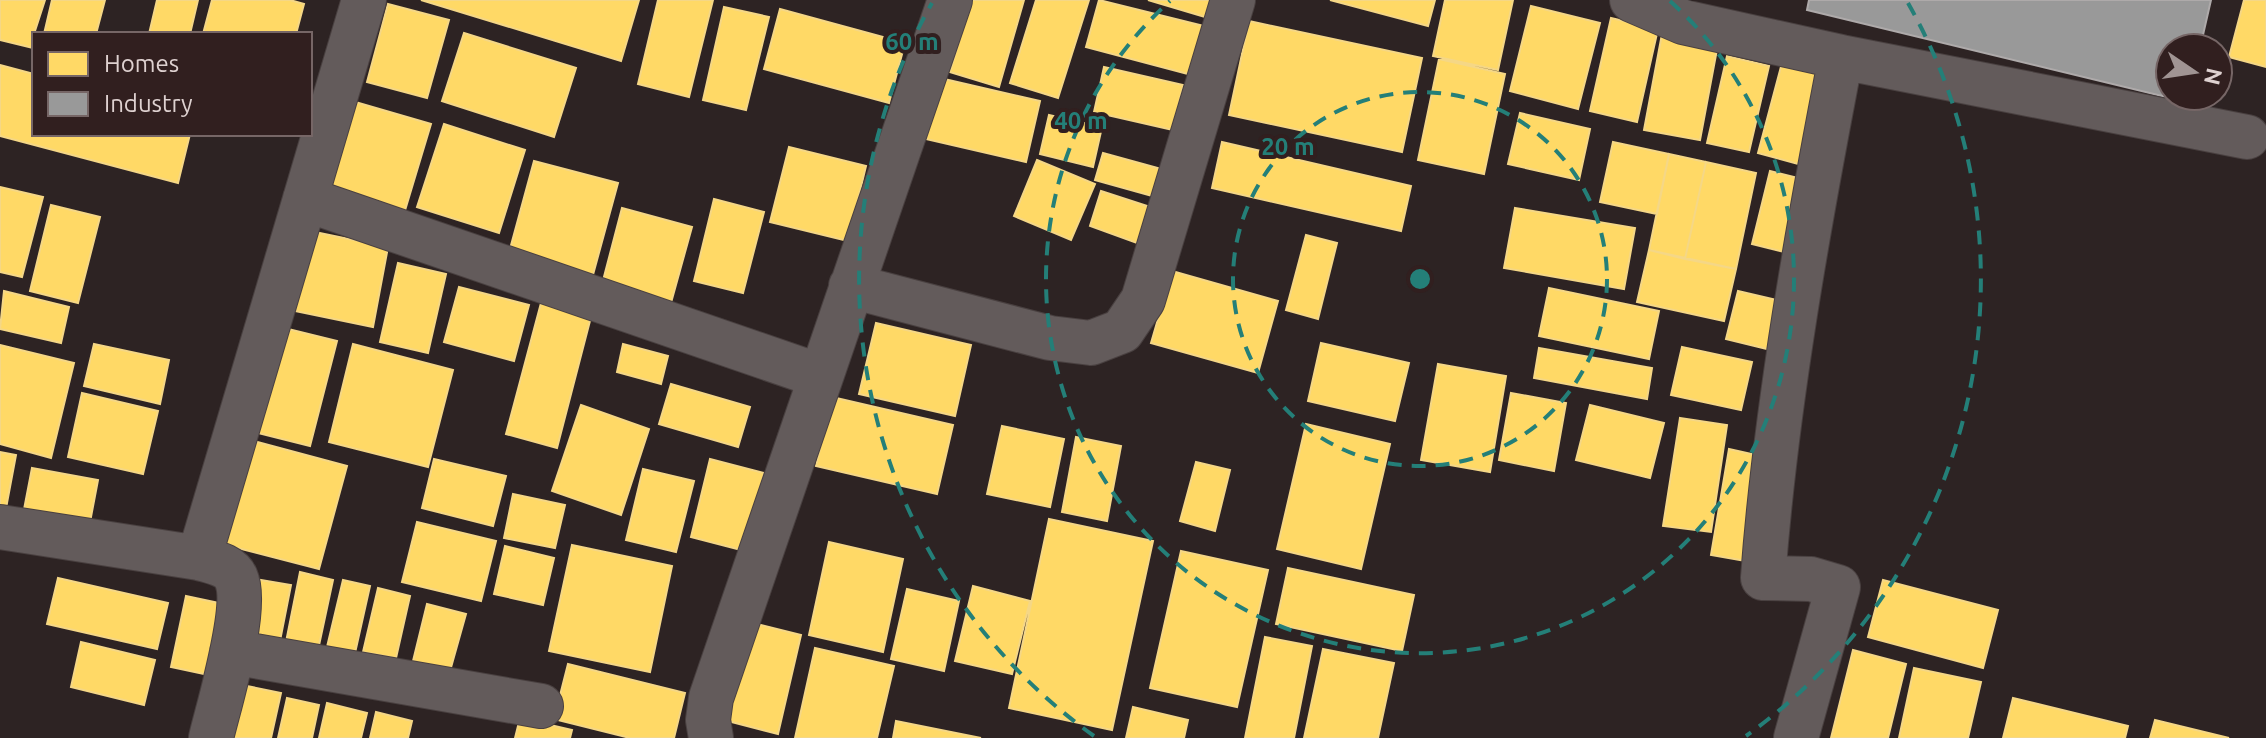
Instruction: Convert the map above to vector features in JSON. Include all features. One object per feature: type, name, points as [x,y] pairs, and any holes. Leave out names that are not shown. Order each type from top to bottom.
[{"type":"street","points":[[199,558],[364,0]]},
{"type":"street","points":[[711,738],[708,720],[711,698],[950,0]]},
{"type":"street","points":[[851,286],[1050,338],[1091,343],[1122,331],[1143,300],[1233,0]]},
{"type":"street","points":[[1632,0],[1683,22],[1841,57],[2247,137]]},
{"type":"street","points":[[1796,738],[1838,587],[1811,579],[1763,578],[1768,509],[1821,158],[1841,57]]},
{"type":"street","points":[[305,199],[820,376]]},
{"type":"street","points":[[0,527],[199,558],[225,567],[236,575],[241,595],[232,652],[211,738]]},
{"type":"street","points":[[232,652],[541,706]]},
{"type":"building: Homes","points":[[0,0],[45,0],[35,32],[32,32],[32,48],[0,40]]},
{"type":"building: Homes","points":[[52,0],[105,0],[97,32],[44,32]]},
{"type":"building: Homes","points":[[157,0],[198,0],[190,32],[149,32]]},
{"type":"building: Homes","points":[[212,0],[290,0],[304,4],[297,32],[204,32]]},
{"type":"building: Homes","points":[[421,0],[639,0],[621,61]]},
{"type":"building: Homes","points":[[658,0],[713,0],[689,97],[638,84]]},
{"type":"building: Homes","points":[[971,0],[1024,0],[999,87],[950,72]]},
{"type":"building: Homes","points":[[1036,0],[1089,0],[1058,98],[1010,83]]},
{"type":"building: Homes","points":[[1099,0],[1216,29],[1203,78],[1086,47]]},
{"type":"building: Homes","points":[[1148,0],[1221,0],[1215,20]]},
{"type":"building: Homes","points":[[1330,0],[1435,0],[1428,26]]},
{"type":"building: Homes","points":[[1445,0],[1513,0],[1498,70],[1433,56]]},
{"type":"building: Homes","points":[[2244,0],[2266,0],[2266,67],[2234,58],[2234,38]]},
{"type":"building: Homes","points":[[388,4],[449,20],[427,98],[367,82]]},
{"type":"building: Homes","points":[[1531,6],[1600,23],[1578,109],[1510,91]]},
{"type":"building: Homes","points":[[724,7],[769,17],[746,110],[703,100]]},
{"type":"building: Homes","points":[[780,9],[905,43],[889,103],[764,69]]},
{"type":"building: Homes","points":[[1611,18],[1658,29],[1637,122],[1590,111]]},
{"type":"building: Homes","points":[[1249,21],[1422,58],[1402,152],[1229,115]]},
{"type":"building: Homes","points":[[464,33],[576,68],[554,137],[442,101]]},
{"type":"building: Homes","points":[[1662,34],[1718,44],[1700,140],[1644,130]]},
{"type":"building: Homes","points":[[1727,56],[1769,66],[1749,152],[1707,143]]},
{"type":"building: Homes","points":[[1439,59],[1505,74],[1484,174],[1418,160]]},
{"type":"building: Homes","points":[[1782,63],[1826,75],[1802,165],[1758,153]]},
{"type":"building: Homes","points":[[0,65],[32,73],[32,136],[190,136],[178,183],[0,136]]},
{"type":"building: Homes","points":[[1104,67],[1183,85],[1173,130],[1094,112]]},
{"type":"building: Homes","points":[[940,78],[1040,101],[1026,162],[926,139]]},
{"type":"building: Homes","points":[[345,99],[431,124],[403,217],[318,191]]},
{"type":"building: Homes","points":[[1520,113],[1590,129],[1579,180],[1508,164]]},
{"type":"building: Homes","points":[[1049,115],[1102,127],[1093,167],[1040,154]]},
{"type":"building: Homes","points":[[444,124],[525,150],[499,233],[417,207]]},
{"type":"building: Homes","points":[[1222,142],[1411,186],[1401,231],[1212,188]]},
{"type":"building: Homes","points":[[1613,142],[1669,154],[1657,214],[1600,202]]},
{"type":"building: Homes","points":[[789,147],[866,166],[848,241],[770,222]]},
{"type":"building: Homes","points":[[1103,153],[1172,172],[1163,199],[1095,180]]},
{"type":"building: Homes","points":[[1669,154],[1706,162],[1685,259],[1649,250]]},
{"type":"building: Homes","points":[[1037,160],[1095,184],[1071,240],[1014,216]]},
{"type":"building: Homes","points":[[534,161],[618,183],[591,282],[507,260]]},
{"type":"building: Homes","points":[[1706,162],[1756,173],[1736,269],[1685,259]]},
{"type":"building: Homes","points":[[1770,171],[1814,182],[1796,255],[1752,244]]},
{"type":"building: Homes","points":[[0,187],[43,197],[22,277],[0,272]]},
{"type":"building: Homes","points":[[1101,191],[1150,207],[1137,243],[1090,226]]},
{"type":"building: Homes","points":[[714,199],[764,212],[743,293],[694,281]]},
{"type":"building: Homes","points":[[51,205],[100,217],[78,303],[30,291]]},
{"type":"building: Homes","points":[[622,208],[692,227],[669,310],[600,292]]},
{"type":"building: Homes","points":[[1515,208],[1635,228],[1624,289],[1504,268]]},
{"type":"building: Homes","points":[[310,231],[388,247],[373,327],[295,311]]},
{"type":"building: Homes","points":[[1306,235],[1337,243],[1318,319],[1286,310]]},
{"type":"building: Homes","points":[[1649,250],[1736,269],[1724,321],[1637,302]]},
{"type":"building: Homes","points":[[398,263],[446,274],[428,353],[380,342]]},
{"type":"building: Homes","points":[[1172,271],[1278,301],[1258,373],[1151,343]]},
{"type":"building: Homes","points":[[459,287],[529,305],[514,361],[444,342]]},
{"type":"building: Homes","points":[[1549,288],[1659,311],[1649,359],[1539,336]]},
{"type":"building: Homes","points":[[4,291],[69,307],[61,343],[0,329]]},
{"type":"building: Homes","points":[[1738,291],[1781,301],[1771,350],[1726,339]]},
{"type":"building: Homes","points":[[541,303],[591,317],[557,448],[506,434]]},
{"type":"building: Homes","points":[[876,323],[971,345],[955,416],[859,394]]},
{"type":"building: Homes","points":[[276,326],[337,341],[310,446],[250,431]]},
{"type":"building: Homes","points":[[1321,343],[1409,363],[1395,421],[1308,401]]},
{"type":"building: Homes","points":[[94,344],[169,360],[160,404],[84,386]]},
{"type":"building: Homes","points":[[353,344],[453,370],[428,467],[329,442]]},
{"type":"building: Homes","points":[[623,344],[668,356],[661,384],[617,372]]},
{"type":"building: Homes","points":[[0,345],[74,363],[51,458],[0,444]]},
{"type":"building: Homes","points":[[1682,347],[1752,362],[1741,410],[1671,395]]},
{"type":"building: Homes","points":[[1539,348],[1652,368],[1647,399],[1534,378]]},
{"type":"building: Homes","points":[[1438,364],[1506,376],[1490,472],[1421,460]]},
{"type":"building: Homes","points":[[671,384],[750,407],[738,447],[659,424]]},
{"type":"building: Homes","points":[[82,393],[158,411],[143,474],[68,457]]},
{"type":"building: Homes","points":[[1511,393],[1566,403],[1554,471],[1499,460]]},
{"type":"building: Homes","points":[[832,397],[953,425],[937,494],[816,466]]},
{"type":"building: Homes","points":[[581,405],[649,429],[621,515],[552,491]]},
{"type":"building: Homes","points":[[1590,405],[1664,423],[1650,478],[1576,460]]},
{"type":"building: Homes","points":[[1680,418],[1727,425],[1711,532],[1663,526]]},
{"type":"building: Homes","points":[[1306,424],[1390,444],[1361,569],[1277,549]]},
{"type":"building: Homes","points":[[1002,426],[1064,439],[1050,507],[987,494]]},
{"type":"building: Homes","points":[[1076,437],[1121,446],[1107,521],[1062,512]]},
{"type":"building: Homes","points":[[246,439],[347,466],[319,569],[218,543]]},
{"type":"building: Homes","points":[[1729,449],[1765,457],[1746,561],[1711,555]]},
{"type":"building: Homes","points":[[0,452],[16,455],[4,519],[0,518]]},
{"type":"building: Homes","points":[[434,459],[506,476],[493,526],[422,508]]},
{"type":"building: Homes","points":[[710,459],[764,473],[745,551],[691,537]]},
{"type":"building: Homes","points":[[1196,462],[1230,470],[1215,531],[1180,521]]},
{"type":"building: Homes","points":[[32,468],[98,480],[87,538],[21,525]]},
{"type":"building: Homes","points":[[643,469],[694,481],[676,552],[626,540]]},
{"type":"building: Homes","points":[[513,494],[565,505],[555,548],[504,538]]},
{"type":"building: Homes","points":[[1049,519],[1153,541],[1112,730],[1009,708]]},
{"type":"building: Homes","points":[[417,522],[496,541],[481,601],[402,582]]},
{"type":"building: Homes","points":[[829,542],[903,559],[883,652],[809,635]]},
{"type":"building: Homes","points":[[572,545],[672,566],[650,672],[549,651]]},
{"type":"building: Homes","points":[[505,546],[554,558],[543,605],[494,594]]},
{"type":"building: Homes","points":[[1181,551],[1268,570],[1237,707],[1150,688]]},
{"type":"building: Homes","points":[[1288,568],[1414,595],[1402,651],[1276,624]]},
{"type":"building: Homes","points":[[300,572],[333,580],[318,650],[286,642]]},
{"type":"building: Homes","points":[[58,578],[168,603],[157,649],[47,624]]},
{"type":"building: Homes","points":[[255,579],[291,585],[279,646],[243,639]]},
{"type":"building: Homes","points":[[343,580],[370,586],[355,653],[327,647]]},
{"type":"building: Homes","points":[[1883,580],[1998,610],[1983,668],[1868,637]]},
{"type":"building: Homes","points":[[973,586],[1030,601],[1012,674],[955,661]]},
{"type":"building: Homes","points":[[378,588],[410,596],[396,658],[363,652]]},
{"type":"building: Homes","points":[[907,589],[959,601],[944,671],[891,659]]},
{"type":"building: Homes","points":[[186,596],[238,607],[223,678],[171,667]]},
{"type":"building: Homes","points":[[427,604],[466,614],[450,671],[413,661]]},
{"type":"building: Homes","points":[[745,621],[801,635],[778,734],[720,719]]},
{"type":"building: Homes","points":[[1265,637],[1312,646],[1294,738],[1245,738]]},
{"type":"building: Homes","points":[[81,642],[155,660],[144,705],[71,687]]},
{"type":"building: Homes","points":[[815,648],[894,666],[877,738],[795,738]]},
{"type":"building: Homes","points":[[1323,649],[1394,663],[1378,738],[1304,738]]},
{"type":"building: Homes","points":[[1853,650],[1906,664],[1888,738],[1831,738]]},
{"type":"building: Homes","points":[[568,664],[685,693],[674,738],[630,738],[554,719]]},
{"type":"building: Homes","points":[[1914,668],[1981,682],[1968,738],[1899,738]]},
{"type":"building: Homes","points":[[237,684],[281,693],[271,738],[225,738]]},
{"type":"building: Homes","points":[[287,698],[319,705],[312,738],[278,738]]},
{"type":"building: Homes","points":[[2013,698],[2128,726],[2125,738],[2003,738]]},
{"type":"building: Homes","points":[[327,703],[367,713],[361,738],[319,738]]},
{"type":"building: Homes","points":[[1133,707],[1188,720],[1184,738],[1126,738]]},
{"type":"building: Homes","points":[[376,712],[412,721],[408,738],[370,738]]},
{"type":"building: Homes","points":[[520,718],[572,730],[570,738],[515,738]]},
{"type":"building: Homes","points":[[2155,720],[2229,738],[2150,738]]},
{"type":"building: Homes","points":[[896,721],[981,738],[893,738]]},
{"type":"building: Industry","points":[[1809,0],[2211,0],[2204,32],[2154,32],[2154,94],[1807,10]]}]
